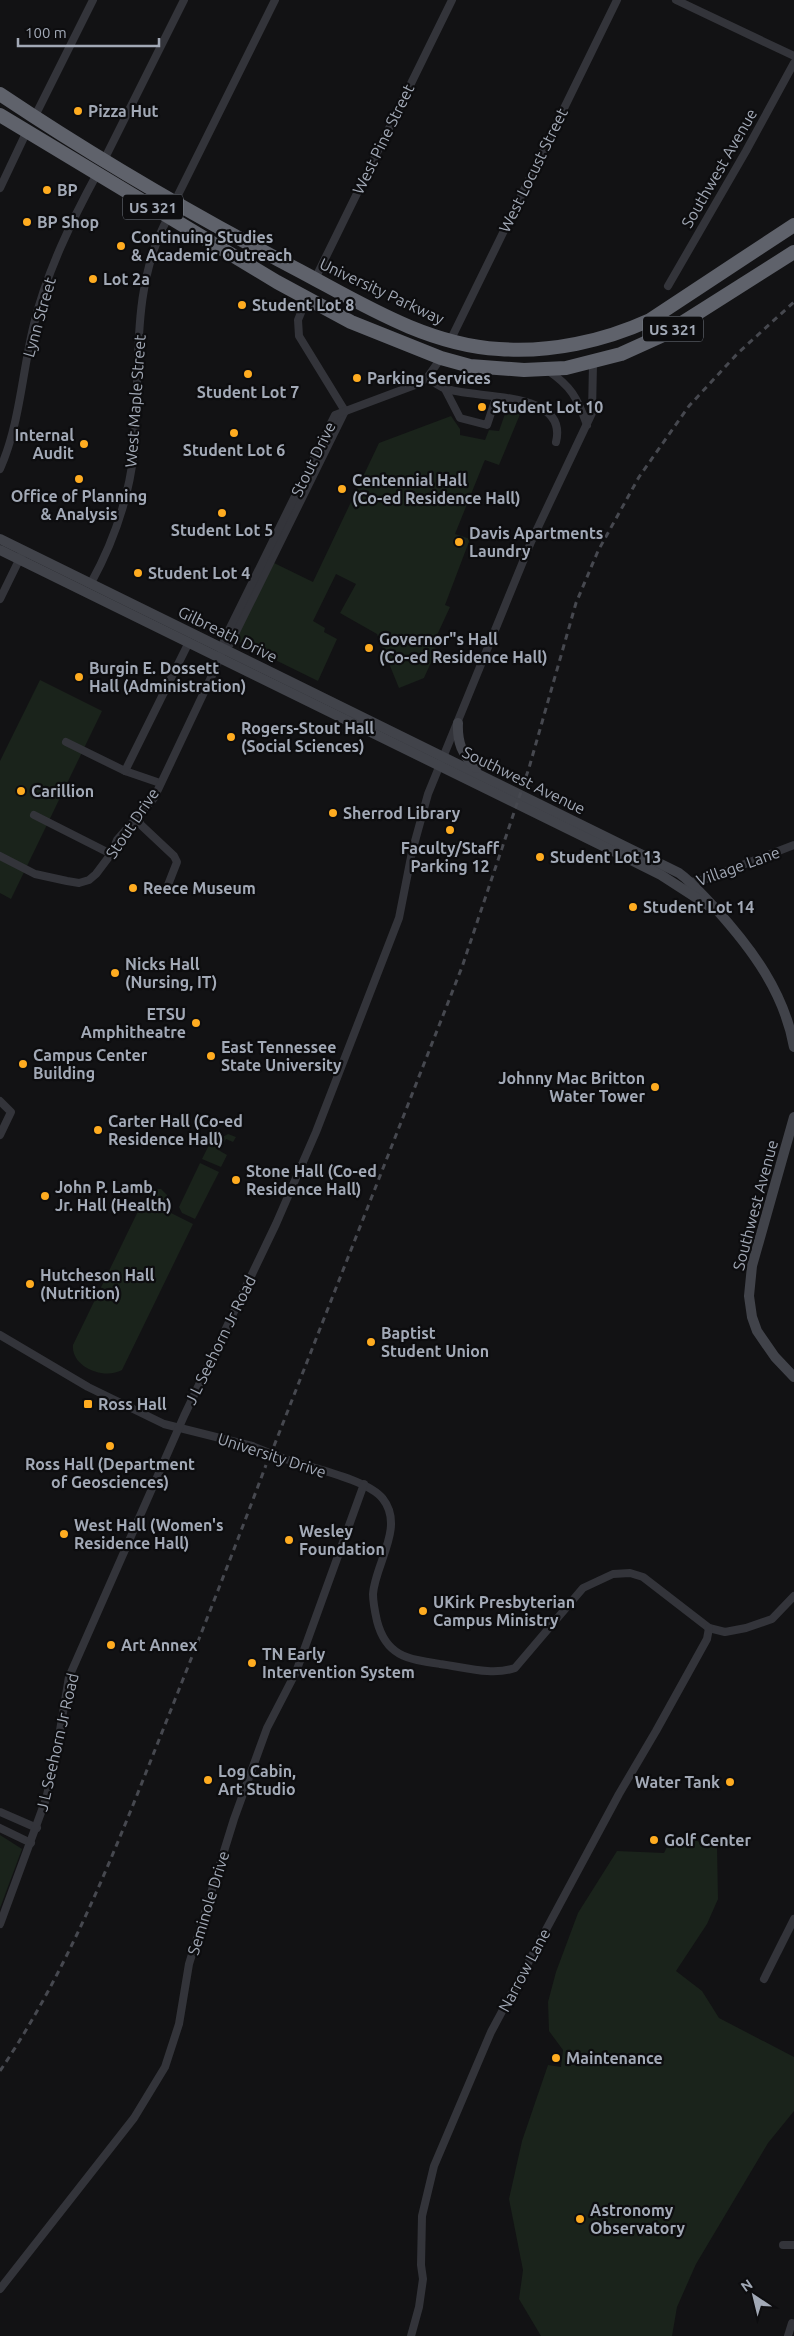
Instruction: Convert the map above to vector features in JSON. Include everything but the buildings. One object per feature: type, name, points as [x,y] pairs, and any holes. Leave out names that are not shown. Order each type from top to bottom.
[{"type":"highway","name":"University Parkway","points":[[0,94],[34,116],[168,216],[307,298],[351,322],[442,358],[470,366],[495,369],[547,370],[566,368],[621,354],[663,335],[794,252]]},
{"type":"highway","name":"University Parkway","points":[[0,115],[27,131],[174,203],[315,279],[400,322],[450,341],[500,350],[588,342],[611,336],[650,320],[794,225]]},
{"type":"highway","points":[[307,298],[315,279]]},
{"type":"highway","points":[[442,358],[450,341]]},
{"type":"highway","points":[[588,342],[593,362]]},
{"type":"street","points":[[34,116],[93,0]]},
{"type":"street","name":"Lynn Street","points":[[0,470],[12,436],[38,308],[56,259],[84,196],[101,166],[184,0]]},
{"type":"street","points":[[174,203],[275,0]]},
{"type":"street","name":"West Pine Street","points":[[315,279],[452,0]]},
{"type":"street","name":"West Locust Street","points":[[450,341],[617,0]]},
{"type":"street","points":[[676,0],[794,56]]},
{"type":"street","name":"Southwest Avenue","points":[[668,286],[755,135],[794,62]]},
{"type":"street","points":[[0,188],[27,131]]},
{"type":"street","name":"West Maple Street","points":[[91,584],[109,546],[126,497],[134,453],[144,291],[157,242],[168,216]]},
{"type":"street","points":[[307,298],[298,320],[299,336],[345,411]]},
{"type":"street","name":"Stout Drive","points":[[0,856],[35,874],[79,883],[89,880],[96,874],[111,854],[118,840],[154,798],[222,653],[230,644],[345,411],[415,385],[427,378],[434,366],[442,358]]},
{"type":"street","name":"Southwest Avenue","points":[[442,762],[530,542],[592,413],[593,362]]},
{"type":"street","points":[[547,370],[563,381],[572,391],[587,424]]},
{"type":"street","points":[[427,378],[445,388],[523,401],[547,410],[555,418],[558,436],[556,442]]},
{"type":"street","points":[[445,388],[460,418],[487,425],[496,398]]},
{"type":"street","name":"Gilbreath Drive","points":[[0,539],[21,555],[189,642],[222,653]]},
{"type":"street","name":"Gilbreath Drive","points":[[0,550],[21,555],[91,584],[222,653],[442,762]]},
{"type":"street","points":[[0,599],[21,555]]},
{"type":"street","points":[[125,771],[189,642]]},
{"type":"street","points":[[458,723],[457,737],[460,746],[469,761],[484,775]]},
{"type":"street","points":[[66,742],[125,771],[160,783]]},
{"type":"street","name":"Southwest Avenue","points":[[442,762],[484,775],[679,873],[695,899],[716,910],[756,957],[774,988],[785,1015],[794,1047]]},
{"type":"street","name":"Southwest Avenue","points":[[442,762],[653,871],[688,886]]},
{"type":"street","name":"J L Seehorn Jr Road","points":[[0,1924],[37,1828],[54,1766],[69,1677],[180,1428],[300,1171],[399,918],[420,816],[442,762]]},
{"type":"street","points":[[34,815],[111,854]]},
{"type":"street","points":[[137,817],[141,825],[174,856],[177,862],[166,890]]},
{"type":"street","name":"Village Lane","points":[[688,886],[794,845]]},
{"type":"street","points":[[0,1100],[11,1112],[0,1135]]},
{"type":"street","name":"Southwest Avenue","points":[[794,1117],[752,1266],[749,1296],[752,1317],[757,1331],[775,1357],[794,1377]]},
{"type":"street","name":"University Drive","points":[[0,1335],[88,1387],[164,1424],[196,1430],[252,1446],[282,1458],[364,1484],[384,1499],[391,1517],[390,1530],[373,1594],[375,1614],[383,1638],[388,1646],[400,1655],[473,1669],[503,1672],[515,1668],[584,1588],[613,1574],[630,1573],[642,1577],[709,1628]]},
{"type":"street","name":"Seminole Drive","points":[[0,2289],[134,2118],[165,2067],[180,2024],[190,1964],[234,1819],[267,1728],[296,1672],[364,1484]]},
{"type":"street","points":[[709,1628],[725,1632],[746,1628],[772,1619],[794,1596]]},
{"type":"street","name":"Narrow Lane","points":[[411,2336],[419,2307],[423,2279],[421,2265],[422,2216],[434,2166],[491,2032],[614,1803],[707,1639],[709,1628]]},
{"type":"street","points":[[0,1812],[37,1828]]},
{"type":"street","points":[[0,1828],[31,1843]]},
{"type":"street","points":[[764,1979],[794,1919]]},
{"type":"street","points":[[783,2245],[794,2245]]},
{"type":"street","points":[[788,2336],[792,2323]]},
{"type":"shaded area","points":[[511,403],[523,407],[499,465],[485,460],[455,534],[470,539],[445,605],[450,607],[432,646],[437,649],[424,678],[399,688],[377,634],[340,613],[356,584],[336,574],[313,621],[325,628],[324,632],[337,639],[318,681],[235,640],[272,562],[313,582],[379,443],[451,416],[460,429],[460,435],[485,440],[489,430],[499,431],[507,408],[500,404]]},
{"type":"shaded area","points":[[40,680],[102,711],[11,899],[0,893],[0,761]]},
{"type":"shaded area","points":[[218,1133],[223,1137],[228,1134],[236,1137],[233,1142],[226,1139],[220,1151],[227,1155],[221,1167],[202,1159],[212,1139]]},
{"type":"shaded area","points":[[200,1163],[219,1172],[195,1219],[182,1213],[179,1207]]},
{"type":"shaded area","points":[[157,1189],[161,1189],[167,1195],[167,1211],[193,1224],[122,1370],[115,1373],[106,1373],[90,1370],[77,1360],[73,1345],[142,1203],[146,1202],[150,1194]]},
{"type":"shaded area","points":[[0,1835],[22,1849],[0,1908]]},
{"type":"shaded area","points":[[673,1835],[717,1846],[718,1899],[707,1924],[676,1971],[702,1991],[719,2018],[794,2057],[794,2111],[768,2143],[696,2264],[677,2307],[672,2336],[541,2336],[519,2299],[523,2270],[509,2199],[522,2141],[548,2065],[561,2067],[563,2050],[549,2031],[548,2002],[556,1972],[578,1913],[617,1851],[664,1853]]},
{"type":"railway","points":[[274,1446],[462,967],[529,768],[576,603],[598,551],[639,477],[689,406],[738,353],[794,302]]},
{"type":"railway","points":[[0,2071],[43,2000],[97,1890],[130,1814],[266,1465]]},
{"type":"place","name":"Pizza Hut","points":[[78,111]]},
{"type":"place","name":"BP","points":[[47,190]]},
{"type":"place","name":"BP Shop","points":[[27,222]]},
{"type":"place","name":"Continuing Studies & Academic Outreach","points":[[121,246]]},
{"type":"place","name":"Lot 2a","points":[[93,279]]},
{"type":"place","name":"Student Lot 8","points":[[242,305]]},
{"type":"place","name":"Student Lot 7","points":[[248,374]]},
{"type":"place","name":"Parking Services","points":[[357,378]]},
{"type":"place","name":"Student Lot 10","points":[[482,407]]},
{"type":"place","name":"Student Lot 6","points":[[234,433]]},
{"type":"place","name":"Internal Audit","points":[[84,444]]},
{"type":"place","name":"Office of Planning & Analysis","points":[[79,479]]},
{"type":"place","name":"Centennial Hall (Co-ed Residence Hall)","points":[[342,489]]},
{"type":"place","name":"Student Lot 5","points":[[222,513]]},
{"type":"place","name":"Davis Apartments Laundry","points":[[459,542]]},
{"type":"place","name":"Student Lot 4","points":[[138,573]]},
{"type":"place","name":"Governor\"s Hall (Co-ed Residence Hall)","points":[[369,648]]},
{"type":"place","name":"Burgin E. Dossett Hall (Administration)","points":[[79,677]]},
{"type":"place","name":"Rogers-Stout Hall (Social Sciences)","points":[[231,737]]},
{"type":"place","name":"Carillion","points":[[21,791]]},
{"type":"place","name":"Sherrod Library","points":[[333,813]]},
{"type":"place","name":"Faculty/Staff Parking 12","points":[[450,830]]},
{"type":"place","name":"Student Lot 13","points":[[540,857]]},
{"type":"place","name":"Reece Museum","points":[[133,888]]},
{"type":"place","name":"Student Lot 14","points":[[633,907]]},
{"type":"place","name":"Nicks Hall (Nursing, IT)","points":[[115,973]]},
{"type":"place","name":"ETSU Amphitheatre","points":[[196,1023]]},
{"type":"place","name":"East Tennessee State University","points":[[211,1056]]},
{"type":"place","name":"Campus Center Building","points":[[23,1064]]},
{"type":"place","name":"Johnny Mac Britton Water Tower","points":[[655,1087]]},
{"type":"place","name":"Carter Hall (Co-ed Residence Hall)","points":[[98,1130]]},
{"type":"place","name":"Stone Hall (Co-ed Residence Hall)","points":[[236,1180]]},
{"type":"place","name":"John P. Lamb, Jr. Hall (Health)","points":[[45,1196]]},
{"type":"place","name":"Hutcheson Hall (Nutrition)","points":[[30,1284]]},
{"type":"place","name":"Baptist Student Union","points":[[371,1342]]},
{"type":"place","name":"Ross Hall","points":[[88,1404]]},
{"type":"place","name":"Ross Hall (Department of Geosciences)","points":[[110,1446]]},
{"type":"place","name":"West Hall (Women's Residence Hall)","points":[[64,1534]]},
{"type":"place","name":"Wesley Foundation","points":[[289,1540]]},
{"type":"place","name":"UKirk Presbyterian Campus Ministry","points":[[423,1611]]},
{"type":"place","name":"Art Annex","points":[[111,1645]]},
{"type":"place","name":"TN Early Intervention System","points":[[252,1663]]},
{"type":"place","name":"Log Cabin, Art Studio","points":[[208,1780]]},
{"type":"place","name":"Water Tank","points":[[730,1782]]},
{"type":"place","name":"Golf Center","points":[[654,1840]]},
{"type":"place","name":"Maintenance","points":[[556,2058]]},
{"type":"place","name":"Astronomy Observatory","points":[[580,2219]]}]
